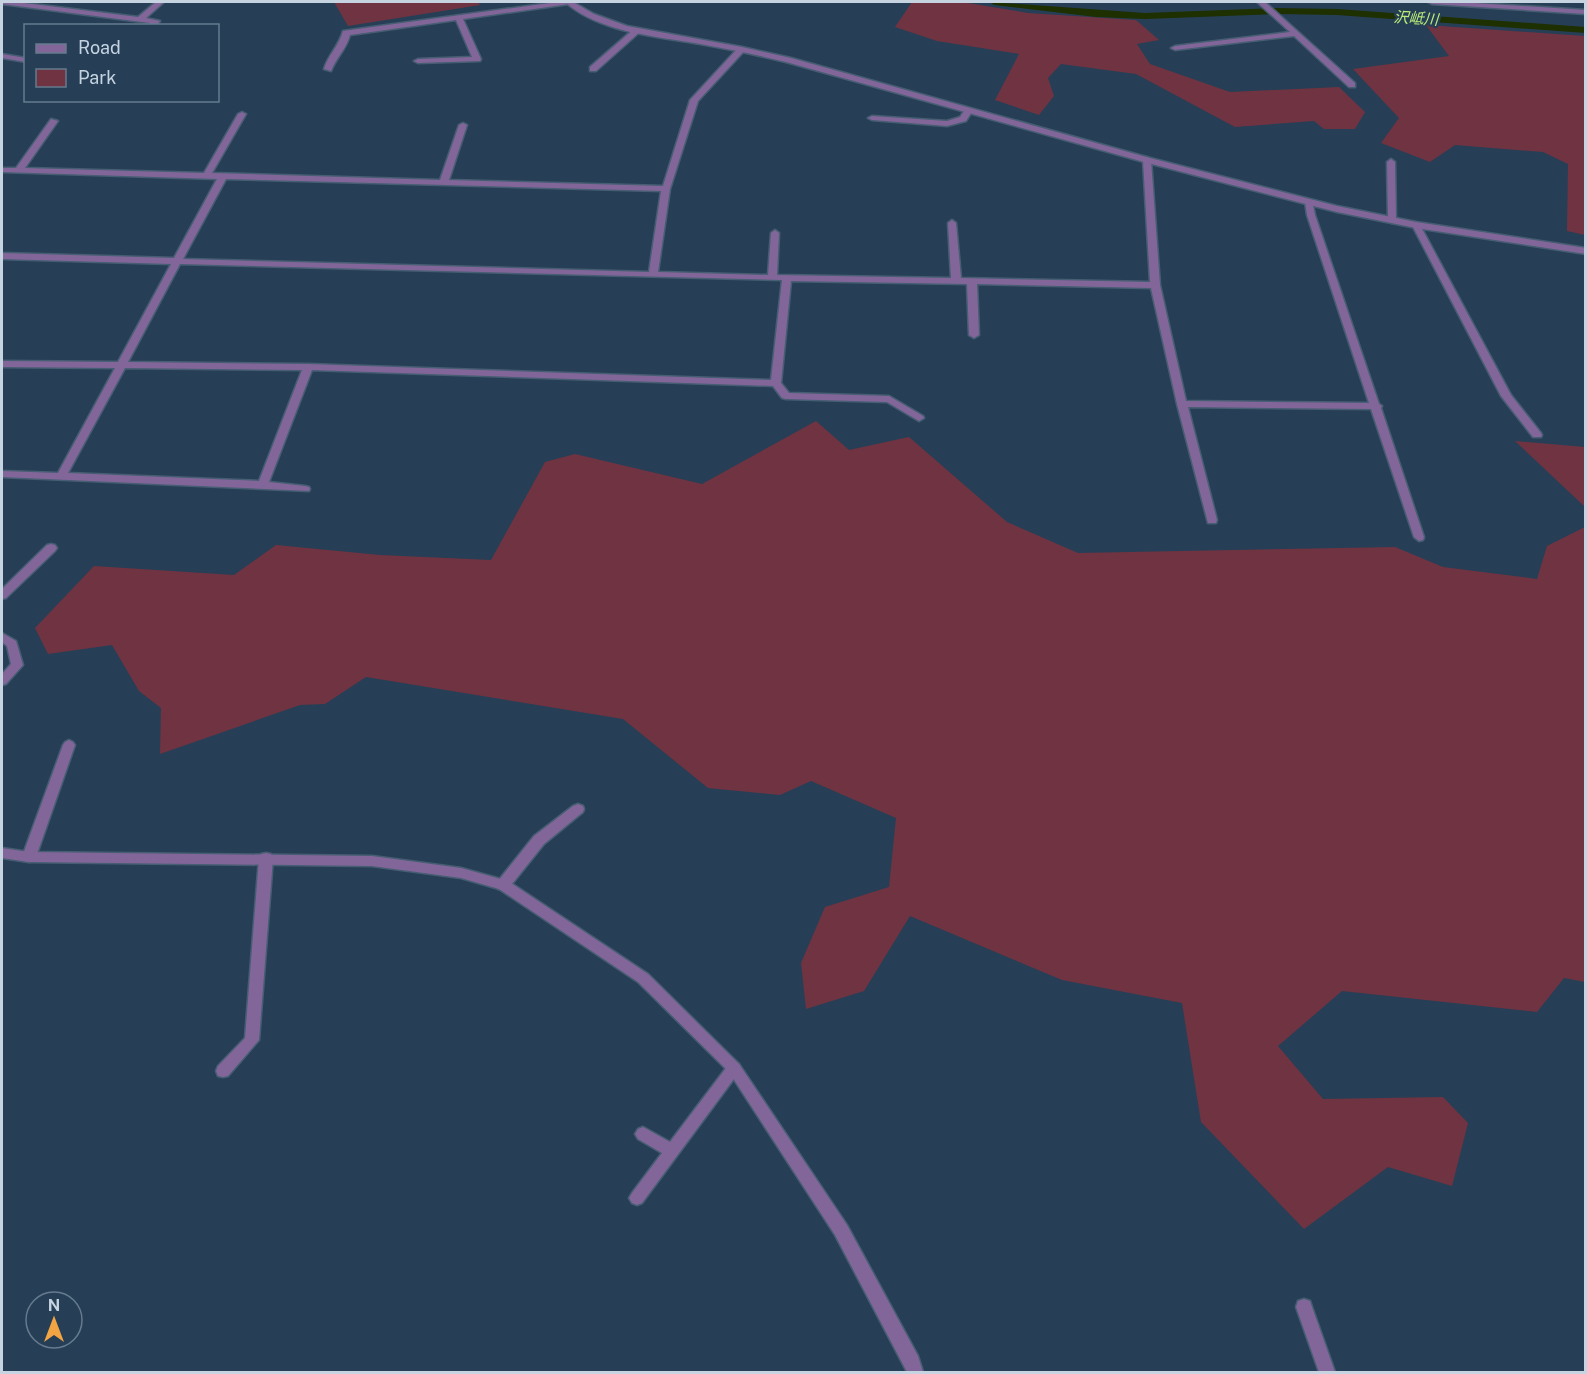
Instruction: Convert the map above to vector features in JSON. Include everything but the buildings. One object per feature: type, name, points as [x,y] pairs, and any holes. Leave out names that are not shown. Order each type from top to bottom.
[{"type":"street","points":[[2,2],[156,21],[153,24]]},
{"type":"street","points":[[140,19],[160,2]]},
{"type":"street","points":[[328,69],[330,59],[345,43],[346,33],[569,2],[591,16],[638,30],[742,49],[1310,202],[1416,225],[1586,251]]},
{"type":"street","points":[[1432,2],[1586,12]]},
{"type":"street","points":[[1262,3],[1352,85]]},
{"type":"street","points":[[418,61],[477,59],[459,18]]},
{"type":"street","points":[[593,69],[638,30]]},
{"type":"street","points":[[1174,48],[1296,34]]},
{"type":"street","points":[[653,275],[666,189],[694,100],[742,49]]},
{"type":"street","points":[[2,57],[24,60]]},
{"type":"street","points":[[872,118],[947,124],[963,119],[969,110]]},
{"type":"street","points":[[207,175],[242,114]]},
{"type":"street","points":[[19,170],[54,121]]},
{"type":"street","points":[[444,182],[463,124]]},
{"type":"street","points":[[1147,159],[1155,285],[1182,404],[1212,520]]},
{"type":"street","points":[[1391,162],[1392,220]]},
{"type":"street","points":[[2,170],[666,189]]},
{"type":"street","points":[[61,477],[223,176]]},
{"type":"street","points":[[1310,202],[1311,214],[1419,537]]},
{"type":"street","points":[[952,223],[956,280]]},
{"type":"street","points":[[1416,225],[1506,396],[1537,435]]},
{"type":"street","points":[[772,277],[776,233]]},
{"type":"street","points":[[2,256],[653,275],[1155,285]]},
{"type":"street","points":[[787,277],[776,383],[786,396],[889,399],[919,418]]},
{"type":"street","points":[[972,281],[974,335]]},
{"type":"street","points":[[2,364],[308,367],[776,383]]},
{"type":"street","points":[[263,485],[308,367]]},
{"type":"street","points":[[1182,404],[1377,406]]},
{"type":"street","points":[[2,474],[263,485],[305,489]]},
{"type":"street","points":[[2,595],[51,548]]},
{"type":"street","points":[[2,637],[12,644],[17,665],[2,681]]},
{"type":"street","points":[[29,857],[69,745]]},
{"type":"street","points":[[503,885],[539,840],[578,809]]},
{"type":"street","points":[[2,853],[29,857],[372,861],[460,873],[503,885],[643,978],[734,1068],[841,1230],[912,1362],[915,1372]]},
{"type":"street","points":[[223,1071],[252,1040],[266,858]]},
{"type":"street","points":[[637,1198],[734,1068]]},
{"type":"street","points":[[643,1134],[672,1151]]},
{"type":"street","points":[[1304,1307],[1327,1372]]},
{"type":"green space","points":[[334,2],[478,2],[480,5],[348,26]]},
{"type":"green space","points":[[912,2],[962,2],[1028,13],[1136,20],[1159,40],[1137,44],[1150,64],[1230,92],[1339,87],[1365,112],[1355,129],[1324,129],[1314,121],[1235,127],[1136,74],[1061,64],[1048,78],[1054,96],[1039,115],[995,100],[1019,54],[937,41],[895,27]]},
{"type":"green space","points":[[1426,25],[1585,36],[1585,235],[1567,231],[1568,164],[1543,152],[1455,145],[1430,162],[1381,143],[1399,118],[1353,69],[1449,56]]},
{"type":"green space","points":[[816,421],[849,450],[909,437],[1007,522],[1078,553],[1395,547],[1443,567],[1537,579],[1547,546],[1585,527],[1585,982],[1564,978],[1537,1012],[1342,991],[1278,1046],[1323,1099],[1443,1097],[1468,1123],[1452,1186],[1388,1167],[1304,1229],[1201,1122],[1182,1003],[1062,980],[910,916],[864,991],[806,1009],[801,963],[825,907],[889,887],[896,818],[811,781],[780,795],[708,788],[623,719],[366,677],[325,704],[300,705],[160,754],[161,708],[139,691],[112,645],[48,654],[35,628],[94,566],[234,575],[276,545],[380,555],[491,560],[545,462],[575,454],[702,484]]},
{"type":"green space","points":[[1515,441],[1585,447],[1585,507]]},
{"type":"waterway","name":"沢岻川","points":[[994,2],[1096,14],[1145,16],[1277,11],[1337,12],[1586,30]]}]
